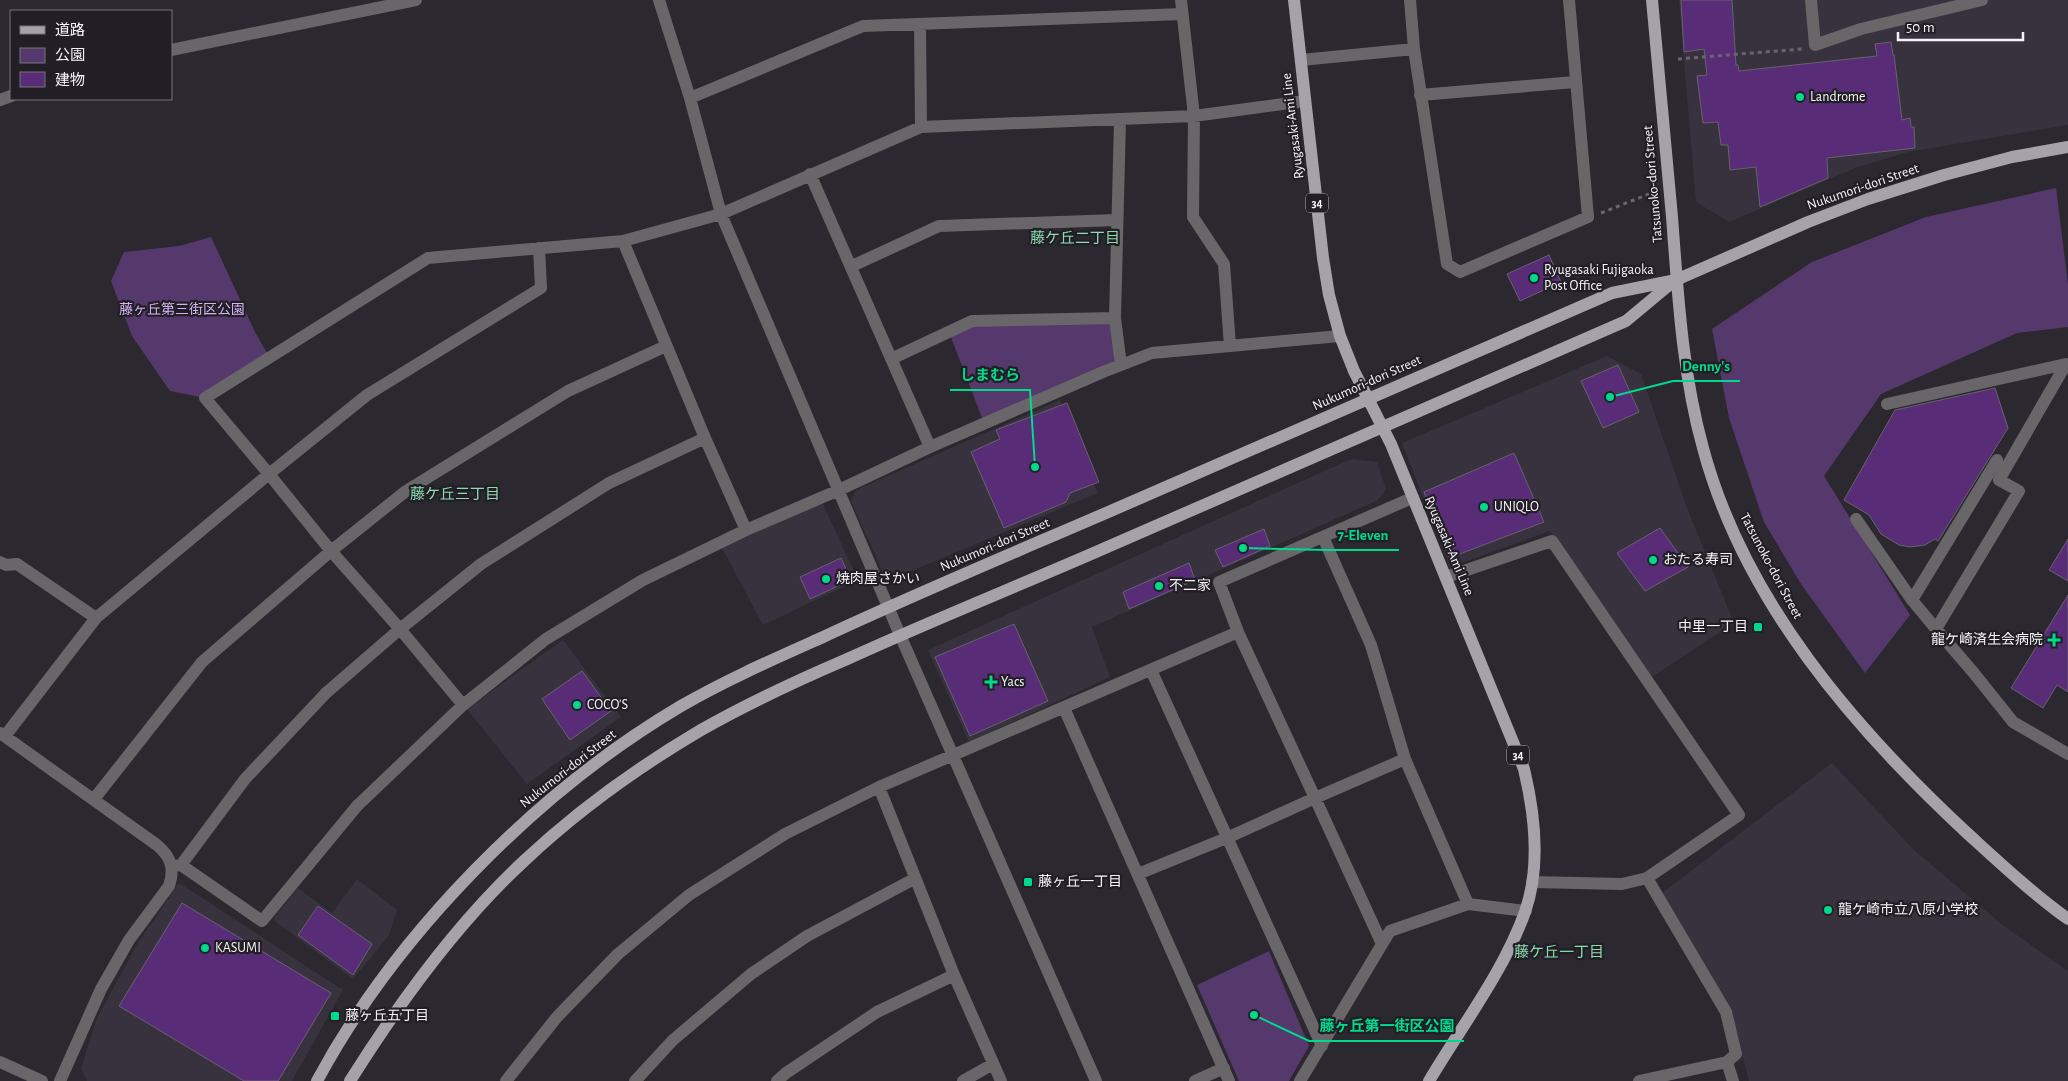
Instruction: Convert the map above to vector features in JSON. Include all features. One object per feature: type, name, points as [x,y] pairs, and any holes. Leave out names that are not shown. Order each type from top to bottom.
[{"type":"main road","name":"Ryugasaki-Ami Line","points":[[1294,0],[1323,258],[1329,295],[1340,336],[1382,427],[1446,577],[1524,769],[1534,823],[1532,882],[1526,911],[1504,957],[1429,1081]]},
{"type":"main road","name":"Tatsunoko-dori Street","points":[[1652,0],[1676,280],[1687,378],[1703,448],[1729,522],[1762,588],[1788,631],[1826,681],[1905,772],[1994,858],[2068,920]]},
{"type":"main road","name":"Nukumori-dori Street","points":[[317,1081],[348,1026],[407,947],[501,843],[556,795],[620,745],[682,706],[737,677],[888,607],[1612,293],[1676,280],[1808,222],[1868,199],[2012,157],[2068,147]]},
{"type":"main road","name":"Nukumori-dori Street","points":[[350,1081],[375,1042],[430,965],[476,910],[523,862],[576,817],[637,773],[702,730],[791,684],[900,634],[1088,556],[1626,321],[1676,280]]},
{"type":"street","points":[[172,50],[416,0]]},
{"type":"street","points":[[659,0],[690,98],[721,214],[888,607],[1096,1081]]},
{"type":"street","points":[[1182,0],[1194,116],[1193,217],[1224,264],[1230,346]]},
{"type":"street","points":[[1410,0],[1420,95],[1447,264],[1460,272],[1588,217],[1569,0]]},
{"type":"street","points":[[1811,0],[1815,46],[1861,29],[1982,0]]},
{"type":"street","points":[[690,98],[863,26],[1182,14]]},
{"type":"street","points":[[920,24],[921,126]]},
{"type":"street","points":[[1301,60],[1414,49]]},
{"type":"street","points":[[1420,95],[1576,82]]},
{"type":"street","points":[[463,705],[400,629],[331,551],[205,398],[428,258],[623,241],[721,214],[921,126],[1194,116],[1305,101]]},
{"type":"street","points":[[1120,120],[1115,318],[1121,365]]},
{"type":"street","points":[[810,174],[930,447]]},
{"type":"street","points":[[852,266],[939,226],[1117,220]]},
{"type":"street","points":[[623,241],[705,438],[746,530]]},
{"type":"street","points":[[539,248],[541,288],[367,395],[269,474],[96,618],[2,734],[157,845],[176,866],[262,921],[357,806],[463,705],[546,639],[643,580],[746,530],[839,490],[930,447],[1152,353],[1340,336]]},
{"type":"street","points":[[891,359],[972,321],[1115,318]]},
{"type":"street","points":[[94,799],[202,662],[331,551],[406,491],[568,391],[666,346]]},
{"type":"street","points":[[1886,404],[2066,364],[1999,480],[2019,491],[1936,630]]},
{"type":"street","points":[[60,1081],[101,989],[129,940],[169,886],[176,866],[245,779],[326,693],[400,629],[481,564],[609,483],[705,438]]},
{"type":"street","points":[[1912,600],[1997,460]]},
{"type":"street","points":[[1382,944],[1238,632],[1218,582],[1412,498]]},
{"type":"street","points":[[1856,519],[1912,600],[2014,722],[2068,754]]},
{"type":"street","points":[[1323,537],[1371,645],[1405,758],[1468,904]]},
{"type":"street","points":[[1446,577],[1552,541],[1739,815],[1647,878],[1622,884],[1532,882]]},
{"type":"street","points":[[2,566],[17,564],[96,618]]},
{"type":"street","points":[[506,1081],[556,1017],[618,954],[689,895],[785,834],[879,787],[1238,632]]},
{"type":"street","points":[[1151,670],[1322,1046]]},
{"type":"street","points":[[1064,708],[1229,1081]]},
{"type":"street","points":[[1138,874],[1228,837],[1405,758]]},
{"type":"street","points":[[879,787],[914,880],[1002,1081]]},
{"type":"street","points":[[1639,1081],[1727,1062],[1736,1054],[1726,1012],[1647,878]]},
{"type":"street","points":[[635,1081],[673,1040],[751,974],[807,936],[914,880]]},
{"type":"street","points":[[1300,1081],[1390,931],[1468,904],[1526,911]]},
{"type":"street","points":[[777,1081],[877,1012],[954,975]]},
{"type":"street","points":[[0,1062],[42,1081]]},
{"type":"street","points":[[1727,1062],[1733,1081]]},
{"type":"street","points":[[963,1081],[993,1064]]},
{"type":"street","points":[[1196,1081],[1224,1068]]},
{"type":"path","points":[[1678,60],[1806,49],[1815,46]]},
{"type":"path","points":[[1588,217],[1649,194]]},
{"type":"shaded area","points":[[1679,0],[2068,0],[2068,125],[1908,152],[1858,167],[1729,222],[1696,202]]},
{"type":"shaded area","points":[[1607,356],[1641,374],[1687,508],[1734,623],[1647,680],[1550,531],[1450,567],[1402,443]]},
{"type":"shaded area","points":[[1060,400],[1098,493],[892,579],[884,575],[851,501],[856,490]]},
{"type":"shaded area","points":[[1351,459],[1377,462],[1386,489],[1378,500],[1092,627],[1110,677],[969,742],[928,650]]},
{"type":"shaded area","points":[[822,502],[858,580],[763,625],[722,548]]},
{"type":"shaded area","points":[[563,640],[621,717],[527,784],[467,709]]},
{"type":"shaded area","name":"龍ケ崎市立八原小学校","points":[[1832,763],[1915,851],[2004,926],[2068,971],[2068,1081],[1749,1081],[1732,1013],[1661,894]]},
{"type":"shaded area","points":[[357,879],[397,910],[389,935],[353,979],[276,922],[274,918],[298,888],[332,913]]},
{"type":"shaded area","name":"KASUMI","points":[[179,883],[343,990],[292,1081],[87,1081],[81,1069],[97,1018],[136,946]]},
{"type":"green space","points":[[2056,188],[2068,284],[2068,327],[2017,333],[1881,394],[1824,476],[1910,615],[1865,673],[1801,584],[1764,522],[1729,418],[1712,329],[1812,262],[1926,217]]},
{"type":"green space","name":"藤ヶ丘第三街区公園","points":[[211,237],[256,334],[270,358],[205,398],[170,391],[132,336],[111,281],[124,252],[179,246]]},
{"type":"green space","points":[[1115,318],[1121,365],[984,423],[949,332],[972,321]]},
{"type":"green space","points":[[1269,951],[1309,1046],[1289,1081],[1239,1081],[1197,985]]},
{"type":"building","name":"Landrome","points":[[1681,0],[1732,0],[1736,65],[1738,65],[1739,71],[1877,56],[1875,44],[1891,42],[1902,120],[1910,118],[1911,127],[1914,127],[1915,148],[1827,158],[1828,178],[1760,207],[1756,167],[1730,170],[1728,145],[1721,145],[1718,122],[1703,123],[1697,76],[1707,75],[1704,49],[1684,52]]},
{"type":"building","points":[[1549,255],[1561,282],[1520,301],[1507,274]]},
{"type":"building","points":[[1618,365],[1639,412],[1603,428],[1581,381]]},
{"type":"building","points":[[1995,388],[2008,428],[1938,541],[1935,539],[1925,545],[1910,547],[1899,545],[1881,534],[1869,515],[1844,500],[1895,410]]},
{"type":"building","points":[[1067,403],[1099,482],[1070,493],[1066,502],[1004,528],[971,452],[1000,439],[996,430]]},
{"type":"building","name":"UNIQLO","points":[[1514,453],[1544,522],[1449,558],[1424,492]]},
{"type":"building","name":"おたる寿司","points":[[1660,528],[1688,567],[1645,591],[1617,553]]},
{"type":"building","points":[[1264,529],[1270,546],[1223,567],[1215,550]]},
{"type":"building","points":[[2068,539],[2068,581],[2049,570]]},
{"type":"building","name":"焼肉屋さかい","points":[[841,558],[851,580],[810,599],[800,577]]},
{"type":"building","name":"不二家","points":[[1189,563],[1195,580],[1129,609],[1123,592]]},
{"type":"building","name":"龍ケ崎済生会病院","points":[[2068,595],[2068,692],[2057,685],[2043,708],[2011,688]]},
{"type":"building","points":[[1014,624],[1048,701],[970,736],[935,657]]},
{"type":"building","name":"COCO'S","points":[[582,671],[611,711],[570,740],[542,699]]},
{"type":"building","name":"KASUMI","points":[[182,903],[331,993],[278,1081],[244,1081],[119,1006]]},
{"type":"building","points":[[318,906],[372,944],[353,975],[298,935]]},
{"type":"place","name":"Landrome","points":[[1800,97]]},
{"type":"place","name":"Ryugasaki Fujigaoka Post Office","points":[[1534,278]]},
{"type":"place","name":"Denny's","points":[[1610,397]]},
{"type":"place","name":"しまむら","points":[[1035,467]]},
{"type":"place","name":"UNIQLO","points":[[1484,507]]},
{"type":"place","name":"7-Eleven","points":[[1243,548]]},
{"type":"place","name":"おたる寿司","points":[[1653,560]]},
{"type":"place","name":"焼肉屋さかい","points":[[826,579]]},
{"type":"place","name":"不二家","points":[[1159,586]]},
{"type":"place","name":"中里一丁目","points":[[1758,627]]},
{"type":"place","name":"龍ケ崎済生会病院","points":[[2054,640]]},
{"type":"place","name":"Yacs","points":[[991,682]]},
{"type":"place","name":"COCO'S","points":[[577,705]]},
{"type":"place","name":"藤ヶ丘一丁目","points":[[1028,882]]},
{"type":"place","name":"龍ケ崎市立八原小学校","points":[[1828,910]]},
{"type":"place","name":"KASUMI","points":[[205,948]]},
{"type":"place","name":"藤ヶ丘第一街区公園","points":[[1254,1015]]},
{"type":"place","name":"藤ヶ丘五丁目","points":[[335,1016]]},
{"type":"district","name":"藤ケ丘二丁目","points":[[1075,238]]},
{"type":"district","name":"藤ケ丘三丁目","points":[[455,494]]},
{"type":"district","name":"藤ケ丘一丁目","points":[[1559,952]]}]
